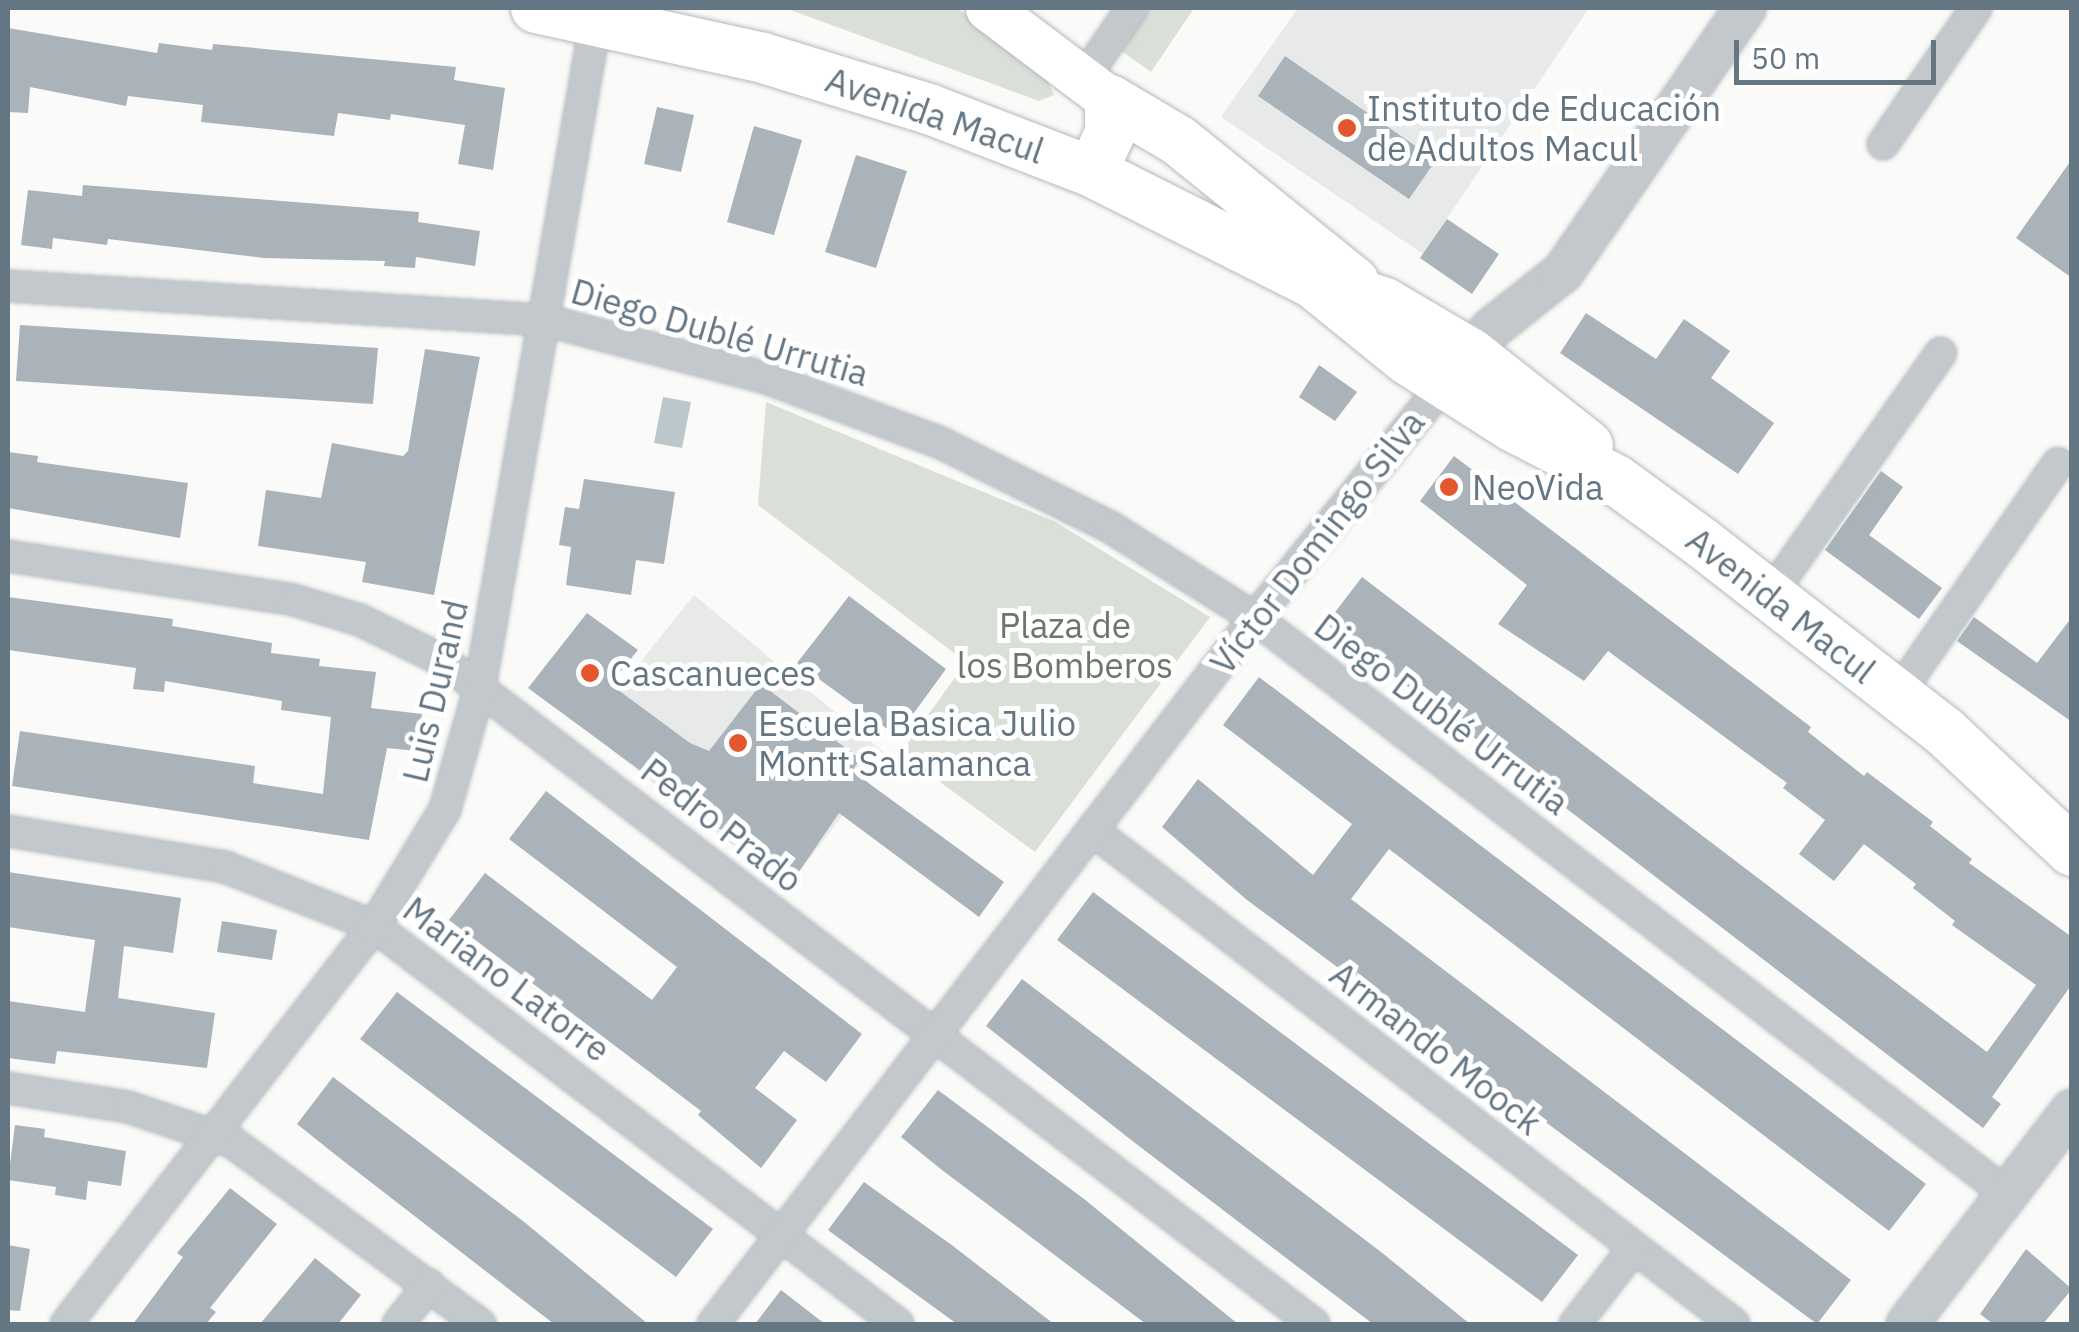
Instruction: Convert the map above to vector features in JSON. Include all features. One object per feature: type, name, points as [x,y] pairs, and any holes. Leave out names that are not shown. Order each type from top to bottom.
[{"type":"main road","name":"Avenida Macul","points":[[536,8],[596,19],[846,82],[1092,172],[1313,282],[1457,368]]},
{"type":"main road","points":[[988,8],[1096,90],[1194,152],[1369,296]]},
{"type":"main road","points":[[1092,172],[1110,133],[1096,90]]},
{"type":"main road","name":"Avenida Macul","points":[[1313,282],[1369,296],[1457,368],[1770,595],[1945,732],[2072,852]]},
{"type":"main road","name":"Avenida Macul","points":[[1945,732],[2072,806]]},
{"type":"street","points":[[1096,90],[1132,8]]},
{"type":"street","name":"Víctor Domingo Silva","points":[[713,1324],[1255,618],[1457,368],[1563,272],[1745,8]]},
{"type":"street","points":[[1882,144],[1976,8]]},
{"type":"street","name":"Luis Durand","points":[[66,1324],[374,926],[445,808],[480,687],[596,19]]},
{"type":"street","name":"Diego Dublé Urrutia","points":[[8,286],[544,320],[763,377],[941,443],[1110,527],[1255,618],[2007,1194]]},
{"type":"street","points":[[1770,595],[1941,352]]},
{"type":"street","points":[[1898,695],[2058,463]]},
{"type":"street","name":"Pedro Prado","points":[[8,556],[311,604],[402,639],[480,687],[1314,1324]]},
{"type":"street","name":"Mariano Latorre","points":[[8,830],[225,866],[374,926],[898,1324]]},
{"type":"street","name":"Armando Moock","points":[[1092,830],[1734,1324]]},
{"type":"street","points":[[8,1088],[128,1108],[212,1133],[276,1170],[480,1324]]},
{"type":"street","points":[[1907,1324],[2072,1110]]},
{"type":"street","points":[[1574,1324],[1634,1248]]},
{"type":"street","points":[[398,1324],[429,1285]]},
{"type":"shaded area","points":[[1298,8],[1589,8],[1423,254],[1221,117]]},
{"type":"shaded area","points":[[663,397],[691,402],[682,448],[654,443]]},
{"type":"shaded area","name":"Escuela Basica Julio Montt Salamanca","points":[[694,595],[888,756],[787,888],[586,730]]},
{"type":"green space","points":[[785,8],[957,8],[1045,75],[1054,95],[1039,101]]},
{"type":"green space","points":[[1138,8],[1194,8],[1151,72],[1113,45]]},
{"type":"green space","name":"Plaza de los Bomberos","points":[[766,402],[1054,521],[1210,617],[1035,852],[901,753],[966,662],[758,505]]},
{"type":"building","points":[[8,28],[157,53],[159,43],[212,50],[213,44],[456,67],[454,80],[505,88],[493,170],[458,164],[465,125],[391,114],[390,120],[338,113],[334,136],[201,122],[203,105],[128,96],[126,106],[30,87],[28,113],[8,112]]},
{"type":"building","name":"Instituto de Educación de Adultos Macul","points":[[1285,56],[1436,160],[1409,199],[1258,96]]},
{"type":"building","points":[[657,107],[694,115],[681,172],[644,164]]},
{"type":"building","points":[[754,126],[802,140],[774,235],[727,222]]},
{"type":"building","points":[[856,155],[907,171],[876,268],[825,252]]},
{"type":"building","points":[[2072,159],[2072,278],[2016,238]]},
{"type":"building","points":[[83,185],[419,212],[418,222],[480,231],[475,266],[416,257],[415,268],[384,266],[385,261],[264,258],[108,239],[107,245],[53,238],[52,249],[21,245],[28,190],[82,196]]},
{"type":"building","points":[[1447,219],[1499,254],[1472,294],[1420,258]]},
{"type":"building","points":[[1586,313],[1656,359],[1684,319],[1730,351],[1711,378],[1774,423],[1738,474],[1560,353]]},
{"type":"building","points":[[20,325],[378,348],[373,404],[16,381]]},
{"type":"building","points":[[425,349],[480,357],[434,595],[362,582],[366,562],[258,546],[266,490],[321,498],[332,443],[403,456],[408,451]]},
{"type":"building","points":[[1319,365],[1357,392],[1335,421],[1299,397]]},
{"type":"building","points":[[8,452],[38,456],[37,462],[188,483],[180,538],[8,508]]},
{"type":"building","points":[[1454,456],[1811,727],[1808,732],[1864,776],[1867,772],[1933,822],[1930,826],[1972,859],[1969,863],[2072,937],[2072,984],[1992,1097],[2001,1104],[1983,1128],[1326,624],[1362,577],[1987,1052],[2036,985],[1952,925],[1955,921],[1913,888],[1916,884],[1864,844],[1834,881],[1799,854],[1825,820],[1783,788],[1787,783],[1608,651],[1584,681],[1498,624],[1527,585],[1420,501]]},
{"type":"building","points":[[1881,471],[1903,487],[1869,535],[1942,588],[1919,619],[1825,550]]},
{"type":"building","points":[[584,479],[675,492],[664,564],[636,560],[631,595],[566,585],[571,547],[559,545],[565,507],[579,509]]},
{"type":"building","points":[[849,596],[946,669],[897,736],[797,663]]},
{"type":"building","points":[[8,597],[173,619],[172,626],[272,643],[271,653],[320,659],[319,666],[376,672],[371,708],[422,714],[417,751],[387,748],[369,840],[12,786],[20,731],[255,766],[253,783],[323,794],[331,717],[281,710],[282,701],[165,681],[164,692],[133,689],[136,668],[8,650]]},
{"type":"building","points":[[587,613],[638,650],[610,684],[690,743],[709,751],[761,684],[860,759],[852,771],[1004,882],[979,917],[839,813],[792,882],[528,688]]},
{"type":"building","points":[[1974,617],[2037,663],[2072,617],[2072,722],[1957,641]]},
{"type":"building","points":[[1259,677],[1926,1184],[1889,1231],[1389,849],[1351,899],[1851,1280],[1817,1324],[1247,900],[1162,827],[1198,779],[1313,875],[1352,824],[1223,725]]},
{"type":"building","points":[[546,791],[862,1034],[826,1082],[784,1051],[755,1088],[797,1120],[761,1168],[698,1115],[701,1111],[449,920],[485,873],[652,1000],[677,967],[509,839]]},
{"type":"building","points":[[8,872],[181,898],[173,953],[124,946],[118,998],[215,1013],[207,1068],[57,1051],[55,1064],[8,1058],[8,1001],[85,1012],[95,940],[8,927]]},
{"type":"building","points":[[1093,892],[1578,1255],[1542,1302],[1057,940]]},
{"type":"building","points":[[222,921],[277,930],[272,960],[217,952]]},
{"type":"building","points":[[1022,979],[1470,1324],[1373,1324],[1135,1143],[986,1026]]},
{"type":"building","points":[[397,992],[713,1229],[676,1277],[360,1039]]},
{"type":"building","points":[[333,1077],[523,1221],[648,1324],[554,1324],[337,1156],[297,1124]]},
{"type":"building","points":[[938,1090],[1084,1199],[1238,1324],[1146,1324],[942,1170],[901,1137]]},
{"type":"building","points":[[15,1125],[45,1129],[44,1137],[126,1151],[121,1186],[88,1181],[86,1200],[55,1195],[56,1187],[8,1180]]},
{"type":"building","points":[[864,1182],[1054,1324],[957,1324],[828,1230]]},
{"type":"building","points":[[230,1188],[277,1224],[210,1308],[216,1312],[206,1324],[133,1324],[183,1257],[177,1253]]},
{"type":"building","points":[[8,1245],[30,1249],[20,1311],[8,1310]]},
{"type":"building","points":[[2026,1249],[2072,1289],[2043,1324],[1993,1324],[1980,1314]]},
{"type":"building","points":[[315,1258],[361,1295],[338,1324],[260,1324]]},
{"type":"building","points":[[781,1290],[825,1324],[755,1324]]},
{"type":"place","name":"Instituto de Educación de Adultos Macul","points":[[1347,128]]},
{"type":"place","name":"NeoVida","points":[[1449,487]]},
{"type":"place","name":"Cascanueces","points":[[590,673]]},
{"type":"place","name":"Escuela Basica Julio Montt Salamanca","points":[[738,743]]}]
